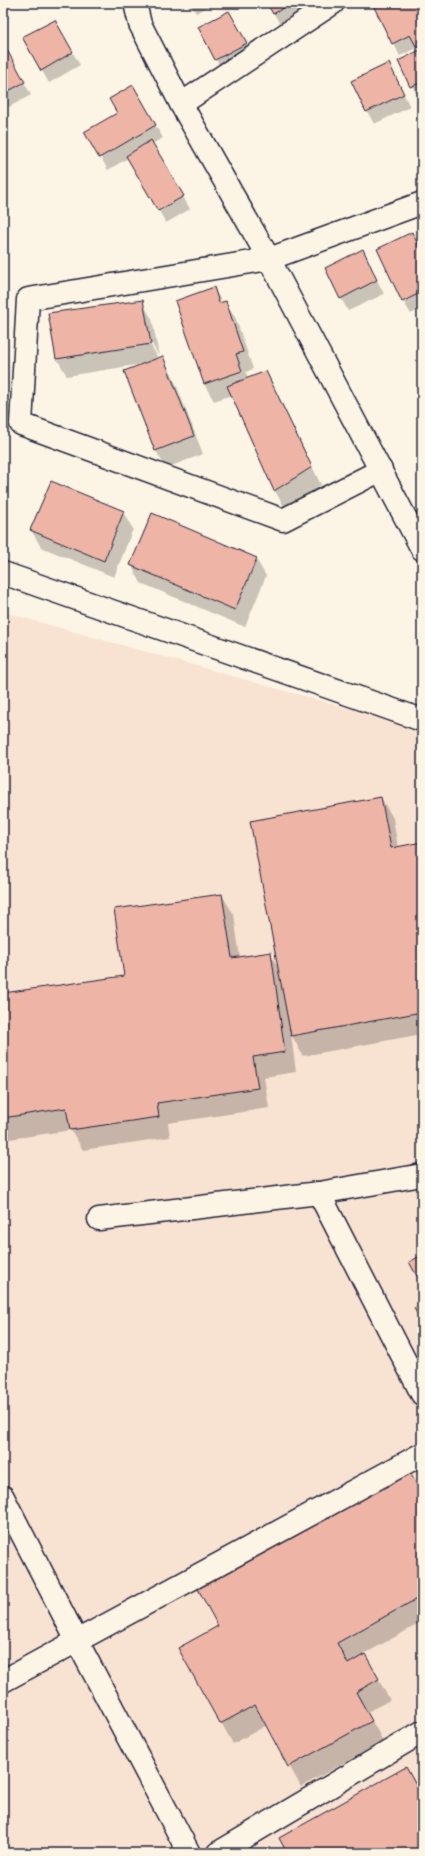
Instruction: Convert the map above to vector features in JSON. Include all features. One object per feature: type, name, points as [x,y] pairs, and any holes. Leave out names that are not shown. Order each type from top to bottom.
[{"type":"street","points":[[135,3],[140,24],[181,104],[269,259],[422,549]]},
{"type":"street","points":[[181,104],[333,3]]},
{"type":"street","points":[[381,470],[283,520],[21,424],[28,299],[269,259],[422,203]]},
{"type":"street","points":[[3,573],[422,720]]},
{"type":"street","points":[[99,1219],[319,1193],[422,1175]]},
{"type":"street","points":[[319,1193],[422,1394]]},
{"type":"street","points":[[3,1681],[422,1454]]},
{"type":"street","points":[[3,1497],[76,1641],[189,1853]]},
{"type":"street","points":[[218,1853],[422,1732]]},
{"type":"shaded area","points":[[3,612],[422,729],[422,1853],[3,1853]]},
{"type":"building","points":[[267,3],[292,3],[273,14]]},
{"type":"building","points":[[372,3],[422,3],[422,45],[417,48],[410,35],[392,44]]},
{"type":"building","points":[[229,11],[247,43],[215,60],[198,27]]},
{"type":"building","points":[[55,20],[73,52],[41,71],[22,37]]},
{"type":"building","points":[[422,49],[422,82],[410,87],[398,61]]},
{"type":"building","points":[[7,50],[25,82],[3,94],[3,52]]},
{"type":"building","points":[[389,63],[404,94],[366,112],[351,81]]},
{"type":"building","points":[[133,85],[156,125],[99,158],[84,132],[117,113],[109,99]]},
{"type":"building","points":[[151,140],[184,196],[158,211],[126,156]]},
{"type":"building","points":[[412,232],[422,253],[422,292],[402,302],[377,249]]},
{"type":"building","points":[[363,249],[377,280],[340,299],[325,268]]},
{"type":"building","points":[[214,287],[219,303],[226,301],[243,352],[236,354],[242,371],[204,384],[175,301]]},
{"type":"building","points":[[143,300],[151,344],[56,359],[48,313]]},
{"type":"building","points":[[163,356],[194,436],[155,451],[124,371]]},
{"type":"building","points":[[266,371],[312,467],[274,491],[227,386]]},
{"type":"building","points":[[51,481],[124,511],[104,561],[30,530]]},
{"type":"building","points":[[152,513],[257,558],[235,610],[130,565]]},
{"type":"building","points":[[381,797],[391,848],[422,842],[422,1012],[291,1036],[250,821]]},
{"type":"building","points":[[222,894],[232,958],[271,952],[285,1052],[253,1057],[258,1088],[157,1103],[159,1117],[70,1130],[66,1108],[3,1118],[3,993],[124,976],[114,909]]},
{"type":"building","points":[[422,1255],[422,1285],[409,1262]]},
{"type":"building","points":[[422,1304],[422,1323],[414,1308]]},
{"type":"building","points":[[410,1473],[422,1494],[422,1596],[337,1643],[348,1664],[365,1654],[379,1679],[356,1692],[372,1721],[288,1767],[255,1705],[220,1724],[178,1648],[218,1626],[198,1589]]},
{"type":"building","points":[[406,1767],[422,1796],[422,1853],[287,1853],[279,1838]]}]
